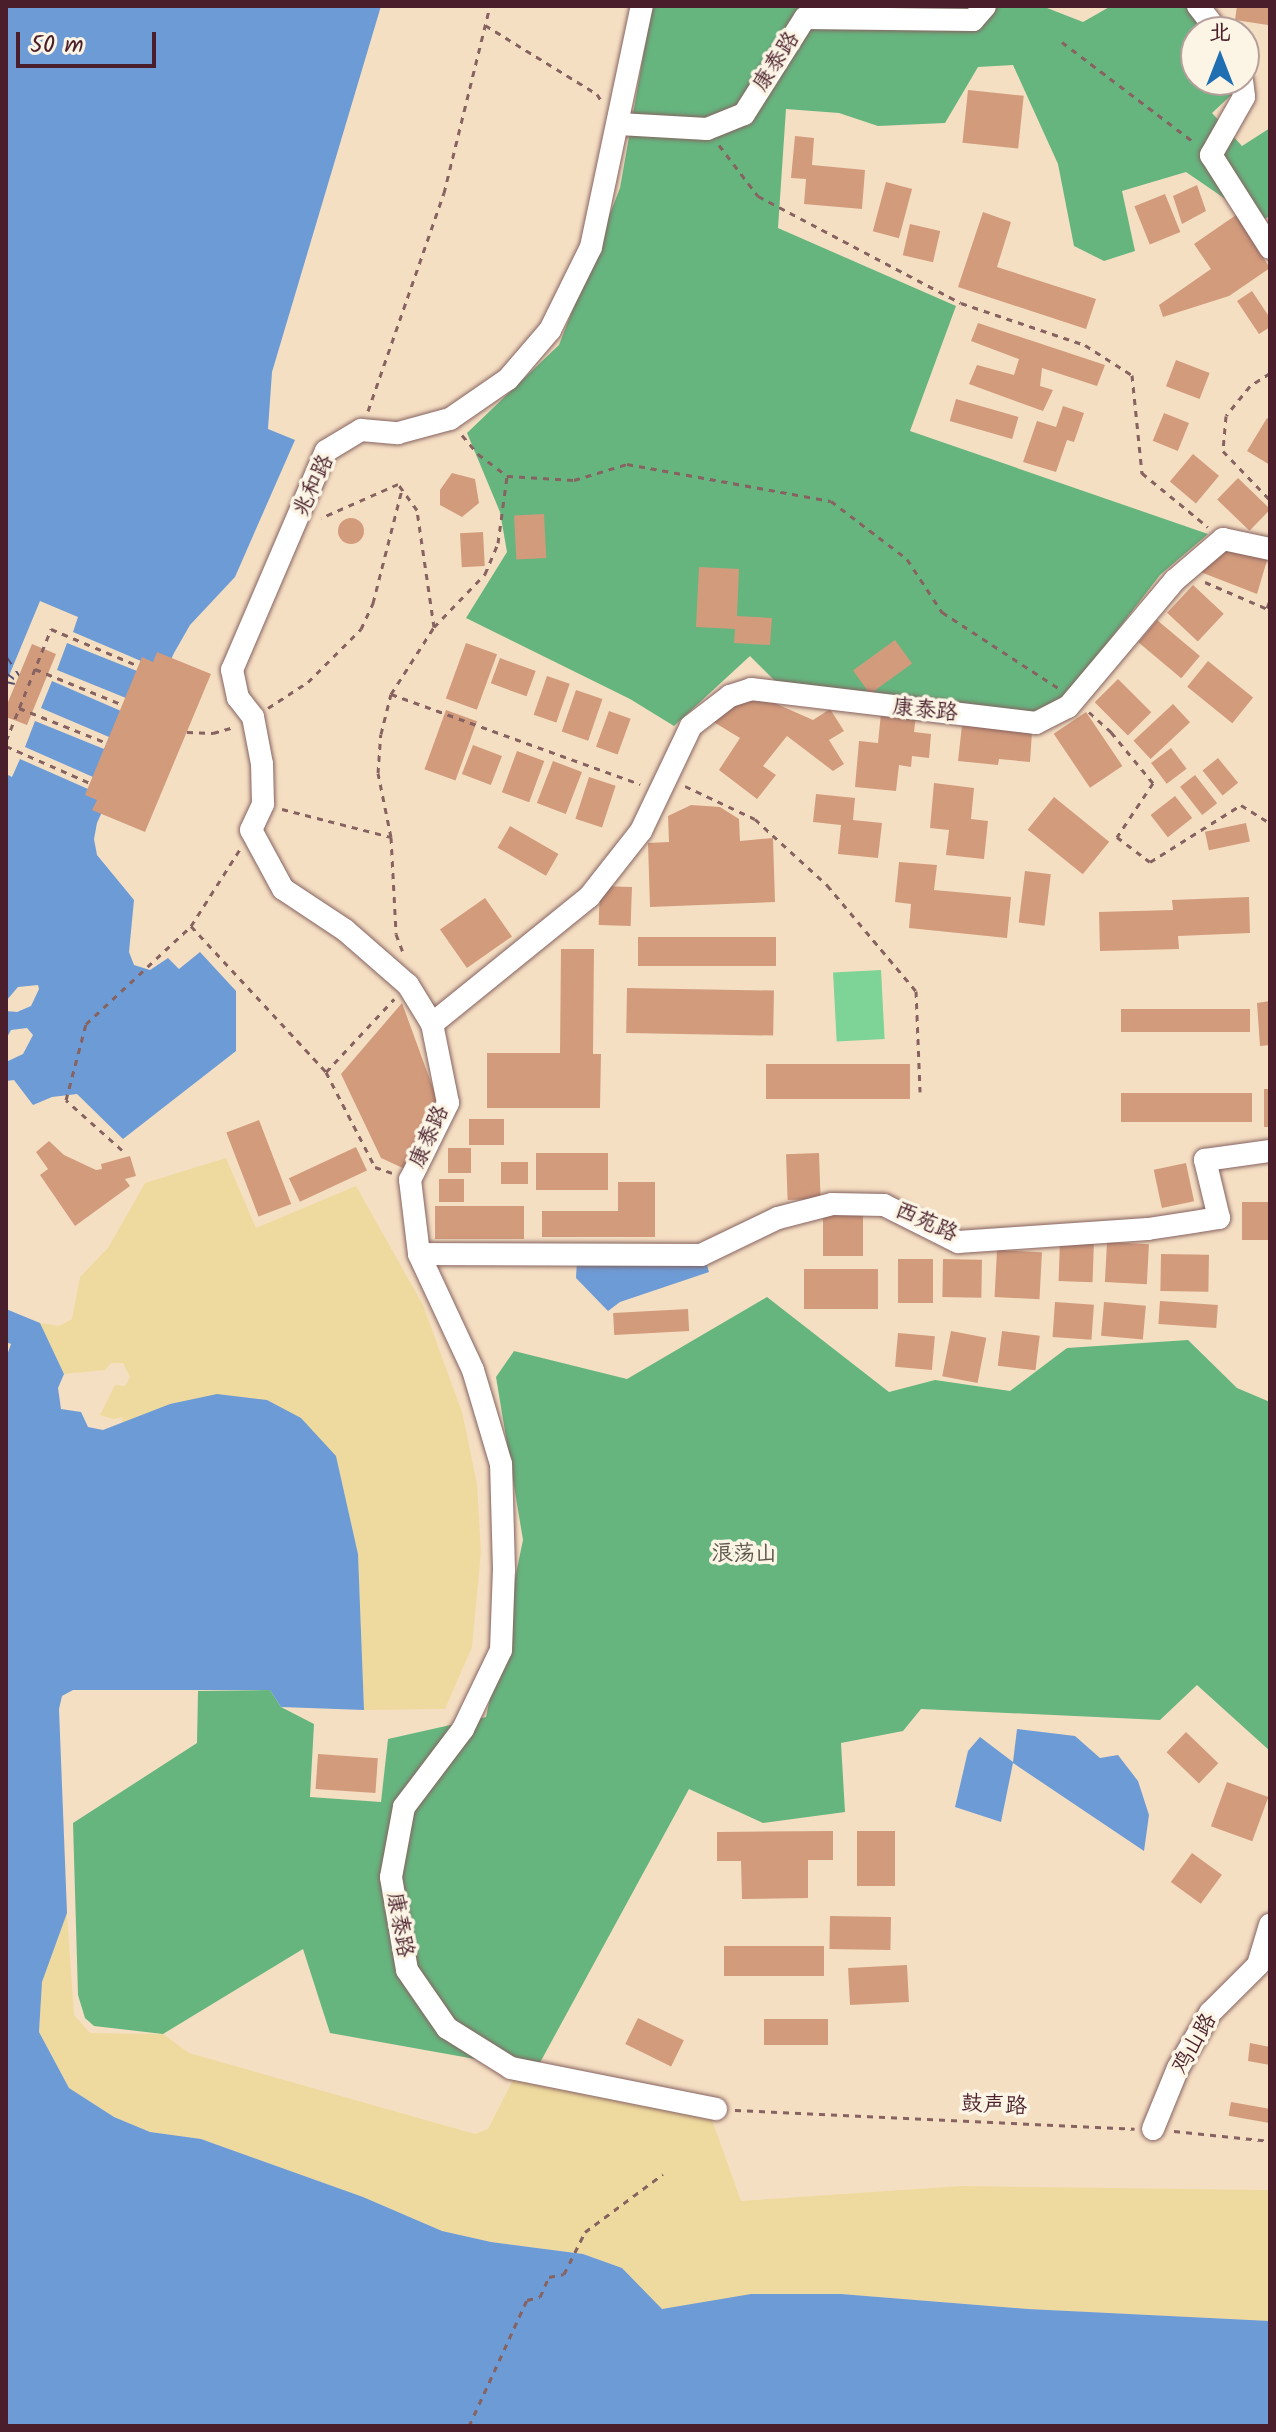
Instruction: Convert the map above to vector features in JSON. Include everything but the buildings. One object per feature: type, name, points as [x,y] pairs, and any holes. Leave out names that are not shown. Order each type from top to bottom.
[{"type":"street","points":[[361,430],[398,433],[450,419],[508,379],[550,330],[591,247],[642,6]]},
{"type":"street","name":"康泰路","points":[[619,124],[707,129],[744,114],[805,18],[973,20],[985,6]]},
{"type":"street","points":[[1244,96],[1211,155],[1270,248]]},
{"type":"street","name":"兆和路","points":[[251,830],[263,804],[262,764],[253,717],[238,698],[232,670],[326,451],[361,430]]},
{"type":"street","points":[[1223,539],[1270,549]]},
{"type":"street","name":"康泰路","points":[[716,2109],[511,2068],[447,2028],[407,1970],[391,1877],[404,1807],[463,1729],[501,1650],[504,1570],[501,1464],[473,1370],[419,1254],[410,1180],[448,1103],[432,1024],[589,897],[641,831],[691,726],[730,696],[751,689],[1036,723],[1068,707],[1183,573],[1223,539]]},
{"type":"street","points":[[251,830],[283,889],[345,930],[408,985],[432,1024]]},
{"type":"street","name":"西苑路","points":[[419,1254],[701,1255],[778,1218],[832,1204],[884,1205],[958,1242],[1148,1229],[1219,1218],[1205,1160],[1270,1151]]},
{"type":"street","name":"鸡山路","points":[[1153,2129],[1178,2068],[1210,2013],[1258,1965],[1270,1925]]},
{"type":"path","points":[[361,430],[444,193],[490,6]]},
{"type":"path","points":[[485,25],[597,94],[619,124]]},
{"type":"path","points":[[1062,42],[1211,155]]},
{"type":"path","points":[[707,129],[758,196],[961,303],[1085,345],[1132,375],[1142,473],[1223,539]]},
{"type":"path","points":[[1270,373],[1250,386],[1226,416],[1223,451],[1270,500]]},
{"type":"path","points":[[450,419],[478,454],[507,476],[574,480],[627,464],[831,501],[907,559],[942,612],[1075,699],[1111,732],[1153,783],[1117,837],[1150,862],[1241,805],[1270,823]]},
{"type":"path","points":[[406,960],[396,934],[391,837],[378,773],[381,734],[391,694],[434,627],[485,574],[498,543],[507,476]]},
{"type":"path","points":[[293,530],[398,484],[417,510],[434,627]]},
{"type":"path","points":[[187,732],[213,733],[253,717],[308,682],[361,629],[373,603],[402,489]]},
{"type":"path","points":[[1183,573],[1268,609],[1270,600]]},
{"type":"path","points":[[90,783],[6,744],[51,629],[139,666]]},
{"type":"path","points":[[35,669],[123,705]]},
{"type":"path","points":[[391,694],[663,784],[755,819],[827,885],[916,991],[920,1092]]},
{"type":"path","points":[[19,708],[107,743]]},
{"type":"path","points":[[263,804],[391,837]]},
{"type":"path","points":[[122,1150],[66,1100],[86,1024],[191,926],[251,830]]},
{"type":"path","points":[[191,926],[326,1072],[375,1167],[410,1180]]},
{"type":"path","points":[[326,1072],[408,985]]},
{"type":"path","name":"鼓声路","points":[[716,2109],[1153,2129],[1270,2141]]},
{"type":"path","points":[[469,2426],[527,2300],[540,2297],[549,2277],[564,2274],[585,2232],[663,2174]]},
{"type":"green space","points":[[652,6],[1042,6],[1083,22],[1111,6],[1192,6],[1207,16],[1180,16],[1180,96],[1230,96],[1212,113],[1242,146],[1270,128],[1270,216],[1259,222],[1186,172],[1122,191],[1135,251],[1104,261],[1074,246],[1058,164],[1013,65],[978,67],[945,123],[878,126],[839,113],[786,109],[778,228],[956,306],[910,431],[1208,534],[1160,575],[1058,707],[1030,718],[780,686],[750,656],[674,726],[630,699],[466,618],[507,552],[500,512],[467,433],[559,345],[620,188]]},
{"type":"green space","points":[[881,970],[885,1039],[837,1041],[833,973]]},
{"type":"green space","name":"浪荡山","points":[[767,1297],[889,1392],[935,1380],[1010,1391],[1067,1348],[1188,1340],[1237,1388],[1270,1402],[1270,1751],[1197,1685],[1160,1720],[921,1709],[903,1731],[841,1743],[845,1812],[763,1823],[689,1789],[536,2070],[330,2033],[303,1949],[163,2034],[94,2026],[85,2018],[78,1995],[73,1823],[197,1743],[198,1691],[270,1690],[281,1707],[314,1724],[310,1797],[381,1802],[388,1739],[486,1717],[523,1540],[496,1377],[514,1351],[627,1379]]},
{"type":"sand","points":[[226,1158],[256,1228],[356,1186],[423,1305],[462,1412],[477,1484],[481,1552],[472,1647],[445,1709],[364,1710],[358,1554],[336,1456],[170,1404],[121,1425],[123,1417],[113,1419],[100,1415],[115,1385],[125,1386],[130,1377],[123,1363],[111,1363],[105,1370],[64,1374],[40,1323],[59,1326],[72,1319],[80,1277],[108,1248],[145,1183]]},
{"type":"sand","points":[[67,1913],[74,2015],[90,2033],[163,2034],[189,2053],[475,2134],[488,2129],[513,2080],[712,2120],[741,2201],[961,2186],[1270,2190],[1270,2321],[1028,2309],[841,2294],[662,2309],[622,2268],[583,2254],[491,2242],[442,2231],[363,2197],[201,2139],[150,2132],[114,2117],[69,2088],[39,2032],[42,1982]]},
{"type":"water","points":[[6,6],[381,6],[272,372],[268,429],[295,440],[235,577],[190,625],[174,653],[97,823],[94,839],[97,855],[134,900],[129,952],[134,965],[150,970],[168,958],[179,969],[200,952],[236,991],[236,1051],[123,1139],[77,1094],[52,1097],[33,1105],[14,1080],[6,1081],[6,1062],[23,1054],[33,1035],[27,1028],[11,1030],[6,1039],[6,1011],[17,1012],[31,1006],[39,989],[38,985],[18,987],[6,1001]]},
{"type":"water","points":[[577,1261],[706,1262],[709,1272],[620,1302],[608,1311],[576,1278]]},
{"type":"water","points":[[6,1309],[40,1323],[64,1374],[58,1388],[61,1409],[81,1412],[88,1427],[103,1430],[170,1404],[217,1394],[267,1400],[301,1418],[336,1456],[358,1554],[364,1710],[281,1707],[270,1690],[73,1690],[62,1696],[59,1709],[67,1913],[42,1982],[39,2032],[69,2088],[114,2117],[150,2132],[201,2139],[363,2197],[442,2231],[491,2242],[583,2254],[622,2268],[662,2309],[751,2294],[841,2294],[1028,2309],[1270,2321],[1270,2426],[6,2426],[6,1358],[11,1344],[6,1342]]},
{"type":"water","points":[[1017,1729],[1075,1736],[1100,1758],[1118,1755],[1138,1781],[1149,1815],[1144,1851],[1013,1763],[1001,1822],[955,1807],[968,1751],[980,1737],[1013,1762]]},
{"type":"pier","points":[[40,601],[78,617],[73,632],[141,661],[137,671],[67,643],[57,670],[126,698],[121,711],[52,681],[41,708],[109,737],[104,749],[35,721],[25,747],[93,777],[88,789],[20,759],[12,777],[6,774],[6,683]]},
{"type":"ferry route","points":[[6,656],[20,677]]},
{"type":"ferry route","points":[[6,673],[18,682]]},
{"type":"ferry route","points":[[6,682],[15,684]]}]
